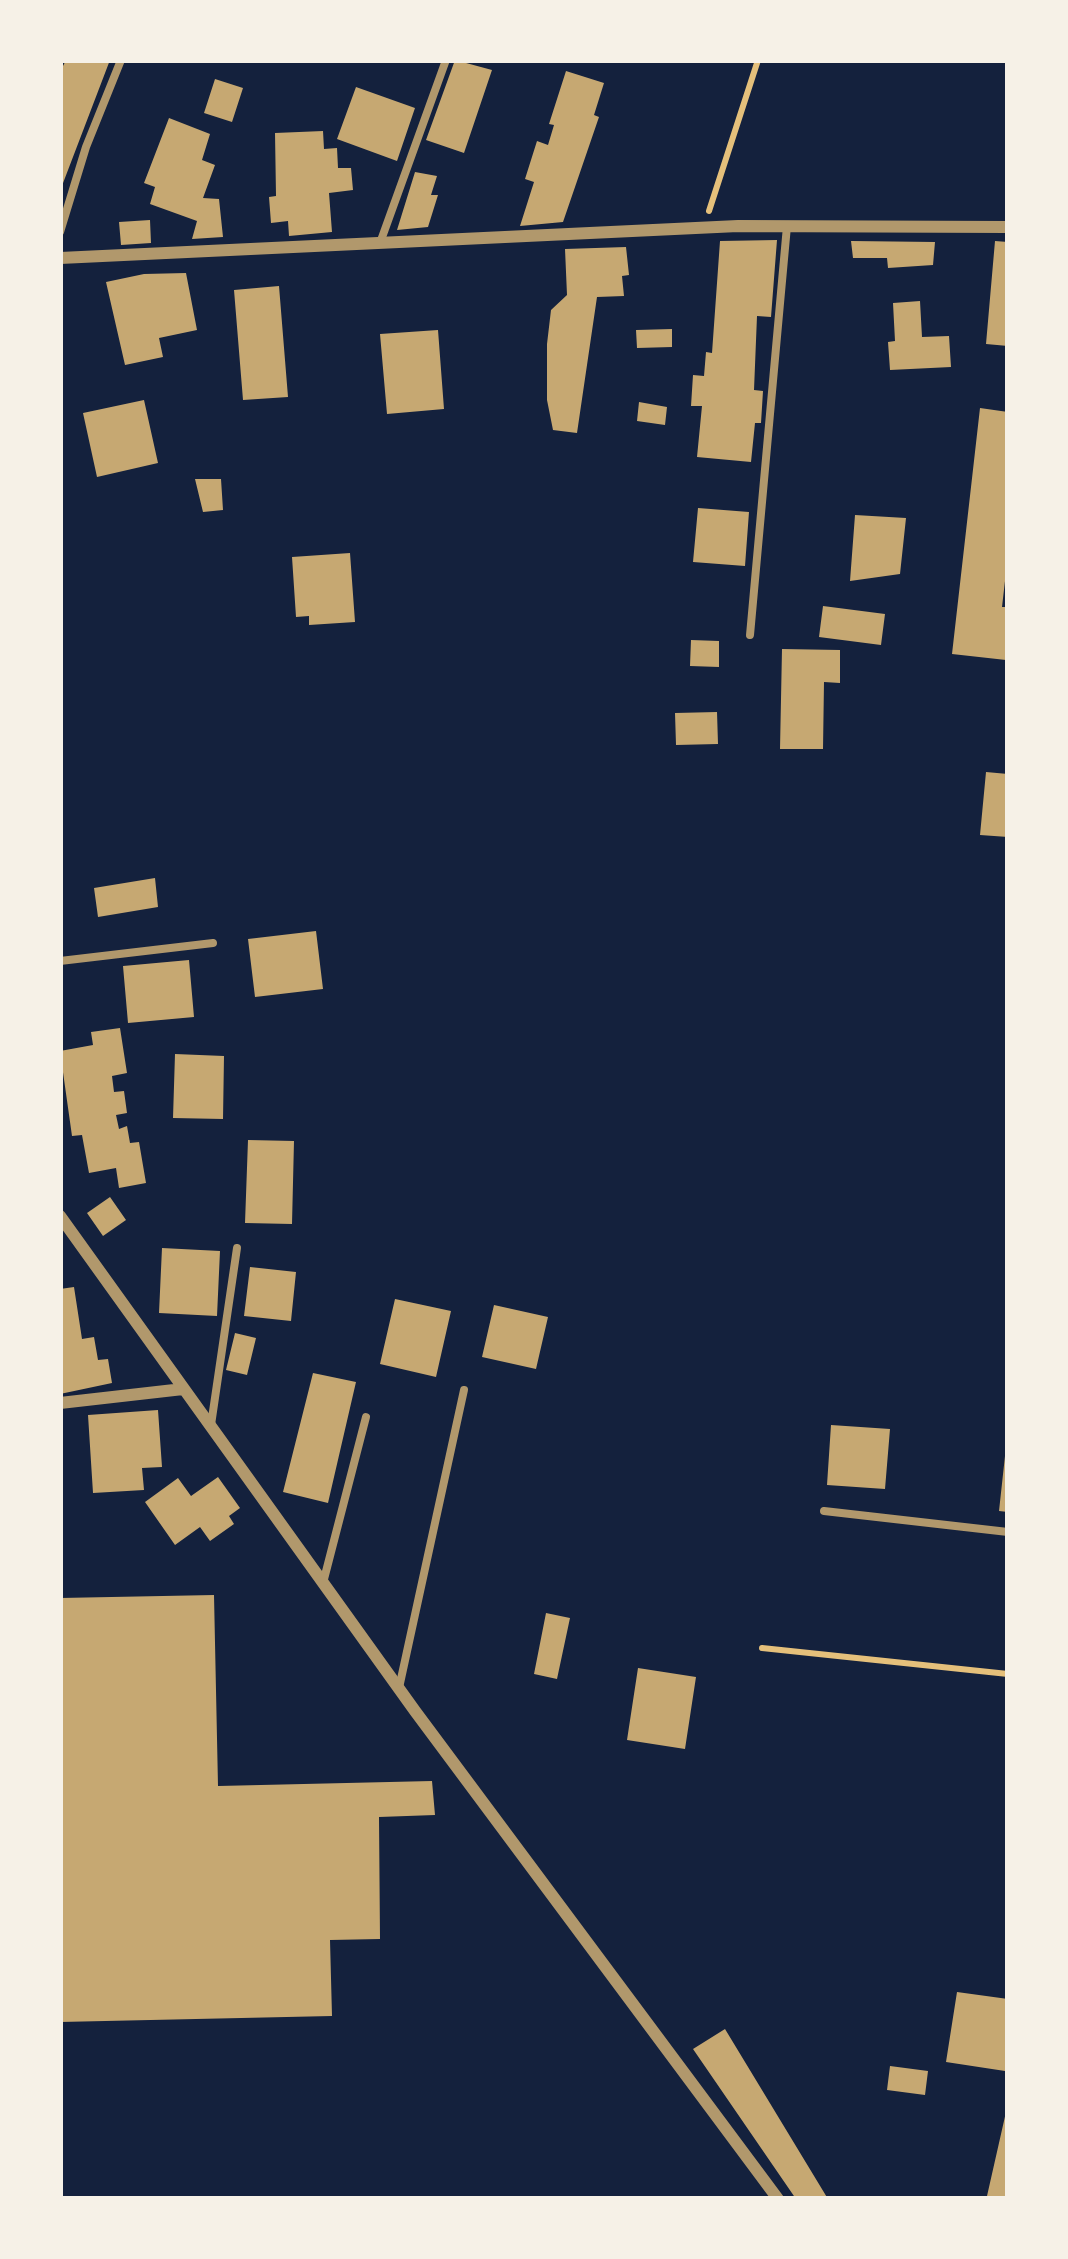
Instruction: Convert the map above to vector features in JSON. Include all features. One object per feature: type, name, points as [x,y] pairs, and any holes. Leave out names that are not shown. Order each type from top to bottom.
[{"type":"street","points":[[60,258],[788,224],[1008,226]]},
{"type":"street","points":[[60,1216],[399,1688],[778,2199]]},
{"type":"street","points":[[60,1403],[183,1389]]},
{"type":"lane","points":[[60,232],[86,147],[121,60]]},
{"type":"lane","points":[[379,244],[446,60]]},
{"type":"lane","points":[[750,635],[788,224]]},
{"type":"lane","points":[[60,961],[213,943]]},
{"type":"lane","points":[[211,1426],[237,1248]]},
{"type":"lane","points":[[399,1688],[464,1390]]},
{"type":"lane","points":[[323,1583],[366,1417]]},
{"type":"lane","points":[[824,1511],[1008,1532]]},
{"type":"path","points":[[706,227],[713,188],[758,60]]},
{"type":"path","points":[[762,1648],[1008,1674]]},
{"type":"building","points":[[66,60],[110,60],[60,191],[60,72]]},
{"type":"building","points":[[455,60],[492,70],[464,153],[426,140]]},
{"type":"building","points":[[566,71],[604,83],[594,115],[599,117],[563,222],[520,226],[534,182],[525,179],[537,141],[548,145],[554,125],[549,124]]},
{"type":"building","points":[[215,79],[243,88],[232,122],[204,113]]},
{"type":"building","points":[[356,87],[415,108],[397,161],[337,139]]},
{"type":"building","points":[[169,118],[210,134],[202,160],[215,165],[203,198],[219,199],[223,237],[192,239],[197,221],[150,204],[155,187],[144,183]]},
{"type":"building","points":[[323,131],[324,149],[337,148],[338,168],[351,168],[353,190],[329,193],[332,232],[289,236],[288,221],[271,223],[269,197],[276,196],[275,133]]},
{"type":"building","points":[[415,172],[437,176],[431,195],[438,195],[428,227],[397,230]]},
{"type":"building","points":[[150,220],[151,243],[121,245],[119,222]]},
{"type":"building","points":[[777,240],[771,317],[757,316],[754,390],[763,391],[751,462],[697,457],[702,406],[691,406],[693,375],[704,376],[706,352],[712,353],[720,241]]},
{"type":"building","points":[[851,241],[935,242],[933,265],[888,268],[887,258],[853,258]]},
{"type":"building","points":[[995,241],[1008,242],[1008,346],[986,344]]},
{"type":"building","points":[[626,247],[629,275],[622,276],[624,296],[597,297],[577,433],[553,430],[547,400],[547,344],[551,310],[567,295],[565,249]]},
{"type":"building","points":[[186,273],[197,330],[159,338],[163,357],[125,365],[106,282],[144,274]]},
{"type":"building","points":[[279,286],[288,397],[243,400],[234,290]]},
{"type":"building","points":[[920,301],[922,337],[949,336],[951,367],[890,370],[888,342],[895,341],[893,303]]},
{"type":"building","points":[[672,329],[672,347],[637,348],[636,330]]},
{"type":"building","points":[[438,330],[444,409],[387,414],[380,334]]},
{"type":"building","points":[[144,400],[158,463],[97,477],[83,413]]},
{"type":"building","points":[[639,402],[667,407],[665,425],[637,421]]},
{"type":"building","points":[[980,408],[1008,412],[1008,555],[1002,607],[1008,607],[1006,660],[952,654]]},
{"type":"building","points":[[195,479],[221,479],[223,510],[203,512]]},
{"type":"building","points":[[698,508],[749,512],[745,566],[693,562]]},
{"type":"building","points":[[855,515],[906,518],[900,574],[850,581]]},
{"type":"building","points":[[350,553],[355,622],[309,625],[309,616],[296,617],[292,557]]},
{"type":"building","points":[[823,606],[885,614],[881,645],[819,637]]},
{"type":"building","points":[[691,640],[719,641],[719,667],[690,666]]},
{"type":"building","points":[[782,649],[840,650],[840,683],[824,682],[823,749],[780,749]]},
{"type":"building","points":[[717,712],[718,744],[676,745],[675,713]]},
{"type":"building","points":[[986,772],[1008,774],[1008,837],[980,835]]},
{"type":"building","points":[[155,878],[158,907],[98,917],[94,888]]},
{"type":"building","points":[[316,931],[323,989],[255,997],[248,939]]},
{"type":"building","points":[[189,960],[194,1017],[128,1023],[123,966]]},
{"type":"building","points":[[120,1028],[127,1073],[112,1076],[114,1092],[124,1091],[127,1113],[116,1115],[119,1129],[127,1126],[130,1143],[139,1142],[146,1183],[119,1188],[116,1168],[89,1173],[82,1135],[72,1136],[60,1051],[93,1045],[91,1032]]},
{"type":"building","points":[[175,1054],[224,1056],[223,1119],[173,1118]]},
{"type":"building","points":[[248,1140],[294,1141],[292,1224],[245,1223]]},
{"type":"building","points":[[110,1197],[126,1220],[103,1236],[87,1213]]},
{"type":"building","points":[[162,1248],[220,1251],[217,1316],[159,1313]]},
{"type":"building","points":[[250,1267],[296,1272],[291,1321],[244,1316]]},
{"type":"building","points":[[74,1287],[82,1339],[94,1337],[98,1360],[108,1359],[112,1383],[60,1394],[60,1289]]},
{"type":"building","points":[[395,1299],[451,1311],[436,1377],[380,1364]]},
{"type":"building","points":[[494,1305],[548,1317],[536,1369],[482,1357]]},
{"type":"building","points":[[235,1333],[256,1338],[247,1375],[226,1370]]},
{"type":"building","points":[[313,1373],[356,1382],[328,1503],[283,1492]]},
{"type":"building","points":[[158,1410],[162,1467],[142,1468],[144,1490],[93,1493],[88,1415]]},
{"type":"building","points":[[831,1425],[890,1429],[885,1489],[827,1485]]},
{"type":"building","points":[[1008,1456],[1008,1512],[999,1511]]},
{"type":"building","points":[[218,1477],[240,1508],[229,1516],[234,1524],[210,1541],[200,1527],[175,1545],[145,1502],[178,1478],[191,1496]]},
{"type":"building","points":[[214,1595],[218,1786],[432,1781],[435,1815],[379,1817],[380,1939],[330,1940],[332,2016],[60,2022],[60,1598]]},
{"type":"building","points":[[546,1613],[570,1618],[557,1679],[534,1674]]},
{"type":"building","points":[[638,1668],[696,1677],[685,1749],[627,1740]]},
{"type":"building","points":[[957,1992],[1008,1999],[1005,2071],[946,2062]]},
{"type":"building","points":[[725,2029],[828,2199],[796,2199],[693,2049]]},
{"type":"building","points":[[890,2066],[928,2071],[925,2095],[887,2090]]},
{"type":"building","points":[[1006,2112],[1008,2199],[986,2199],[987,2196]]}]
